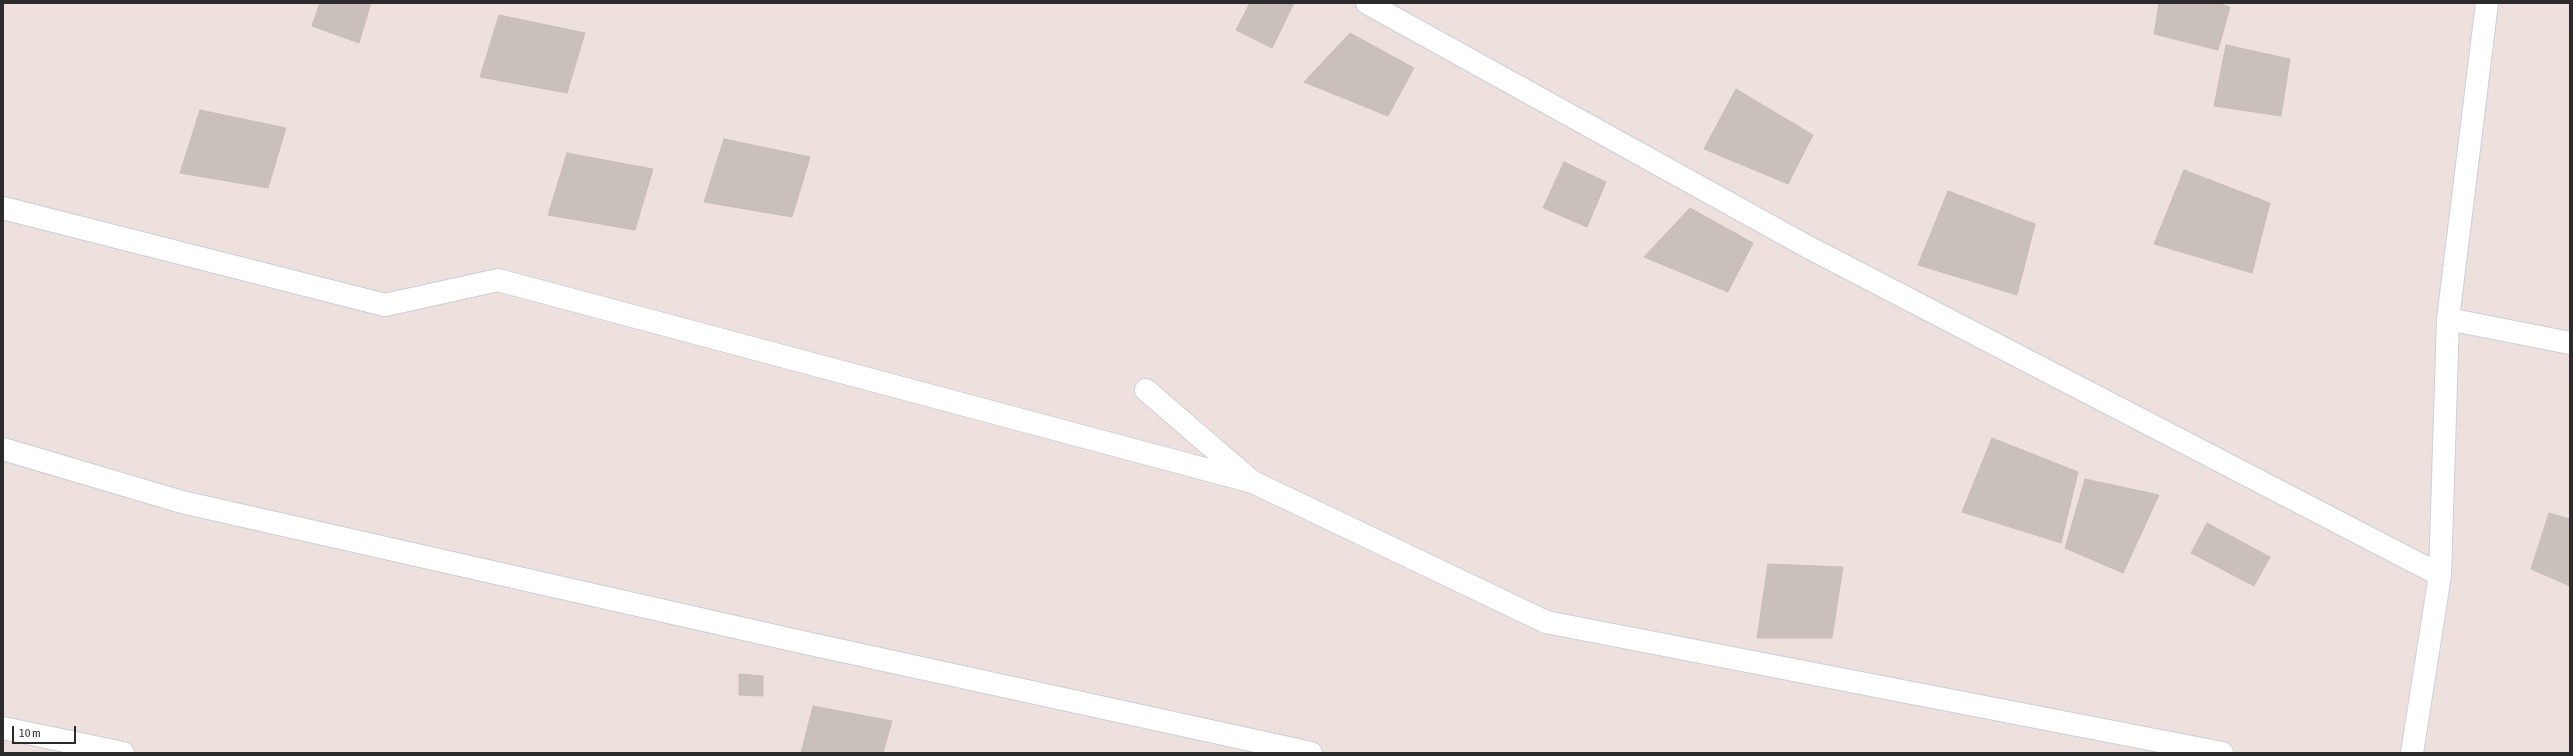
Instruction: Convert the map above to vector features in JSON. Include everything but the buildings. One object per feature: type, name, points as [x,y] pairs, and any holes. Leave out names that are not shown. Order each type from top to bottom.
[{"type":"street","points":[[1367,3],[1808,247],[2440,575]]},
{"type":"street","points":[[2412,753],[2440,575],[2448,319],[2487,3]]},
{"type":"street","points":[[3,208],[385,305],[498,280],[1253,482],[1546,622],[2222,753]]},
{"type":"street","points":[[2448,319],[2570,343]]},
{"type":"street","points":[[1146,390],[1253,482]]},
{"type":"street","points":[[3,449],[182,502],[797,641],[1311,753]]},
{"type":"street","points":[[3,728],[123,753]]}]
